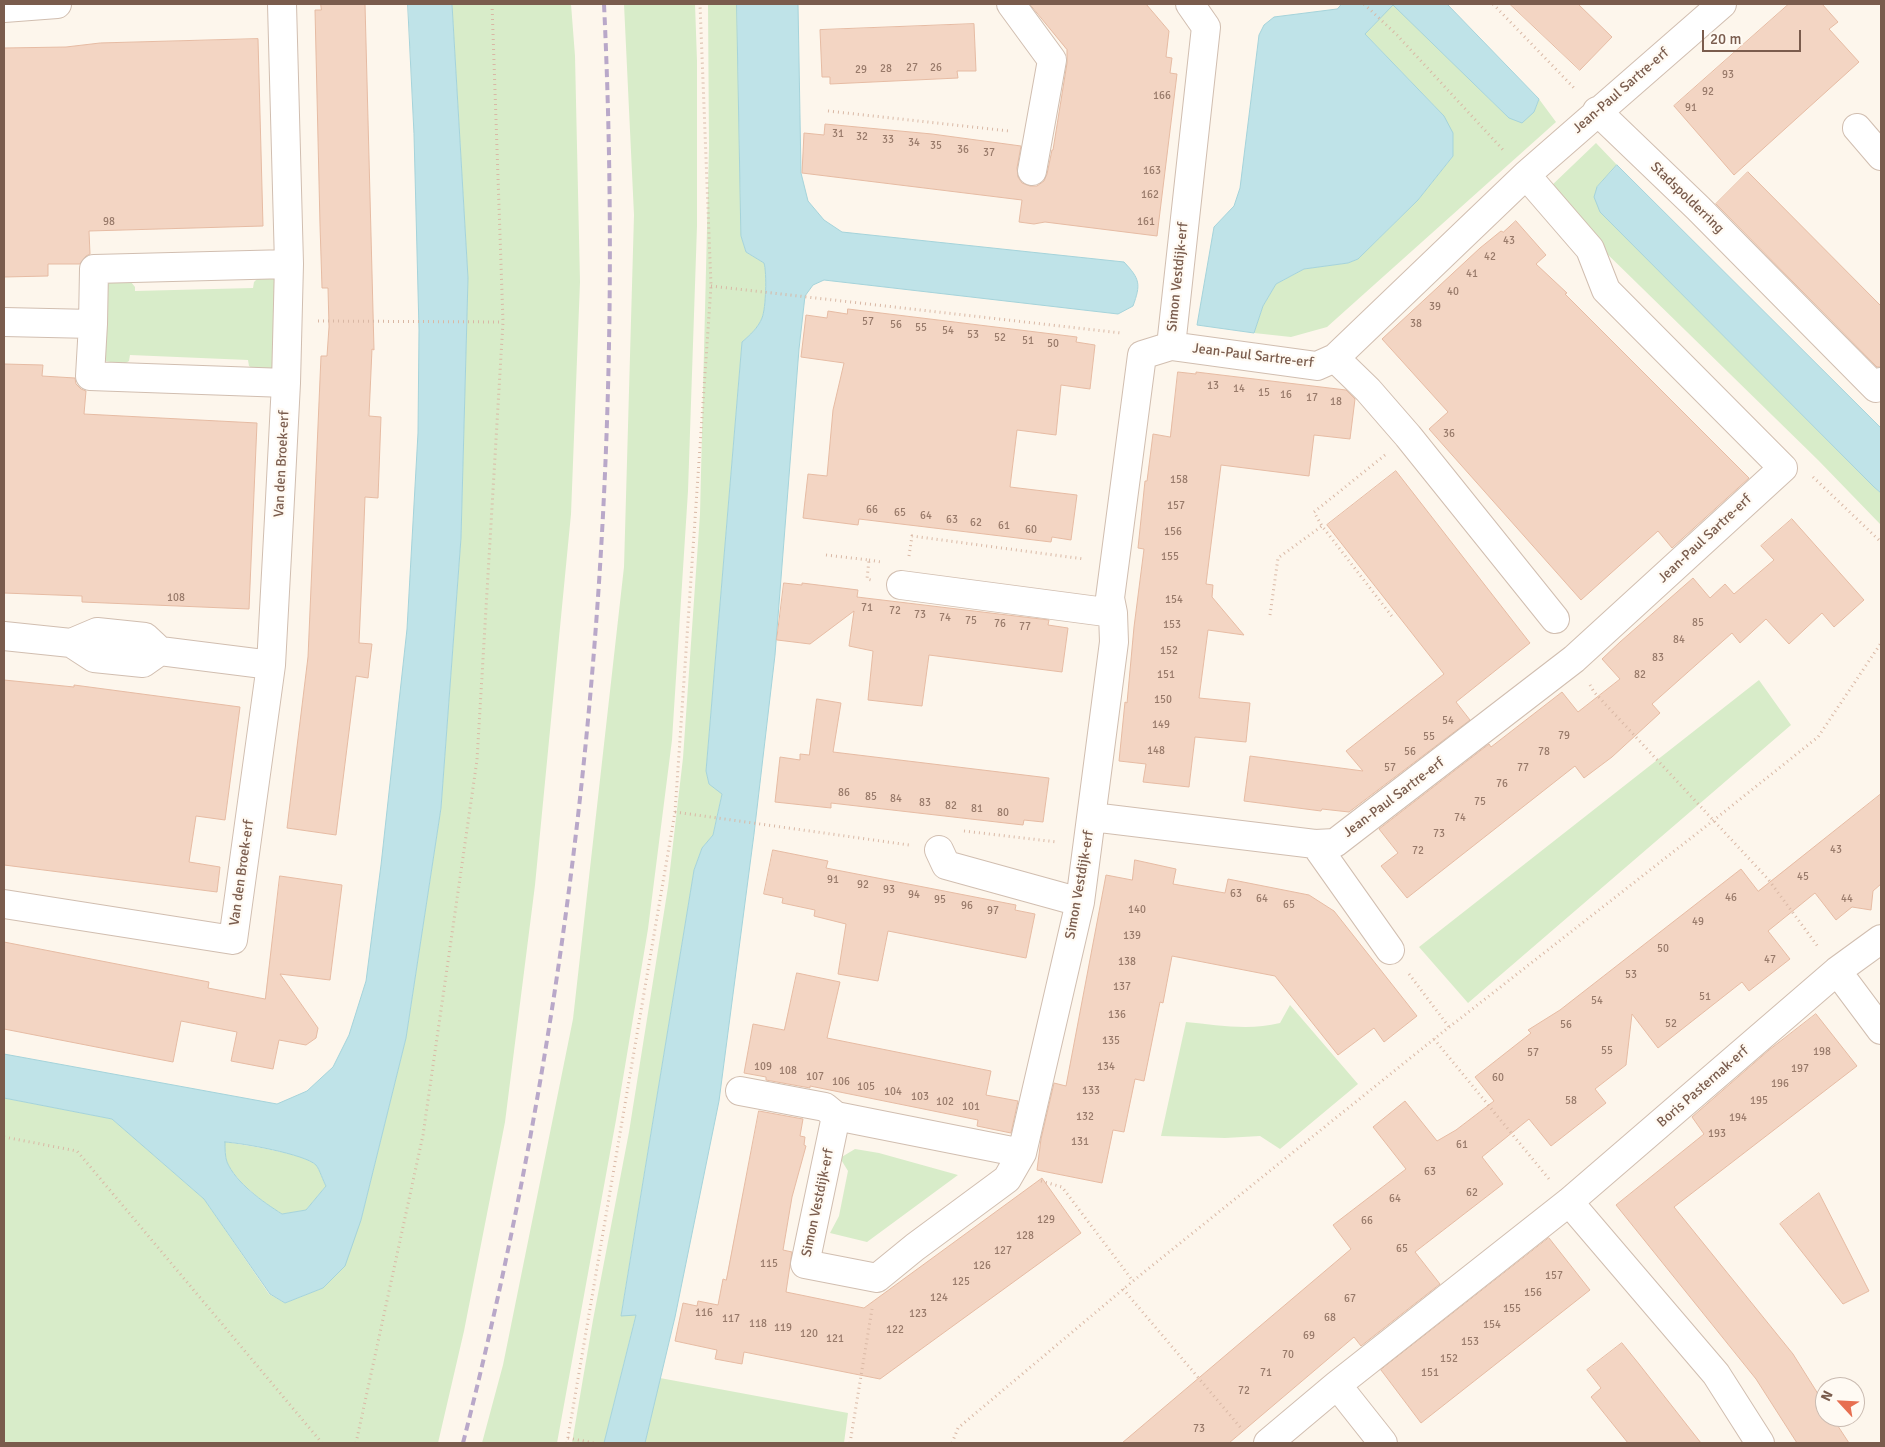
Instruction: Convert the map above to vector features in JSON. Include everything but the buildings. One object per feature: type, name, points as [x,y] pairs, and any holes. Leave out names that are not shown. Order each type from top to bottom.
[{"type":"street","points":[[4,8],[57,4]]},
{"type":"street","name":"Van den Broek-erf","points":[[4,904],[234,940],[271,665],[286,383],[290,264],[282,4]]},
{"type":"street","points":[[1010,4],[1052,60],[1032,171]]},
{"type":"street","name":"Simon Vestdijk-erf","points":[[836,1116],[805,1264],[877,1278],[915,1247],[1007,1179],[1022,1153],[1080,902],[1114,642],[1113,613],[1110,598],[1142,355],[1170,346],[1206,27],[1190,4]]},
{"type":"street","name":"Jean-Paul Sartre-erf","points":[[1170,346],[1317,366],[1335,358],[1526,174],[1718,5]]},
{"type":"street","name":"Stadspolderring","points":[[1597,112],[1698,208],[1876,388],[1881,382]]},
{"type":"street","points":[[1857,128],[1881,156]]},
{"type":"street","points":[[1526,174],[1590,248],[1606,290],[1783,468]]},
{"type":"street","points":[[286,383],[90,376],[94,270],[290,264]]},
{"type":"street","points":[[4,322],[92,324]]},
{"type":"street","name":"Jean-Paul Sartre-erf","points":[[1335,358],[1368,390],[1408,436],[1555,619]]},
{"type":"street","name":"Jean-Paul Sartre-erf","points":[[1092,817],[1315,844],[1335,843],[1574,659],[1783,468]]},
{"type":"street","points":[[899,571],[1113,613]]},
{"type":"street","points":[[4,636],[71,643],[97,632],[145,637],[160,651],[271,665]]},
{"type":"street","points":[[1315,844],[1390,950]]},
{"type":"street","points":[[939,850],[946,866],[1080,902]]},
{"type":"street","name":"Boris Pasternak-erf","points":[[1268,1443],[1337,1384],[1569,1202],[1837,971],[1881,939]]},
{"type":"street","points":[[1837,971],[1881,1030]]},
{"type":"street","points":[[740,1091],[825,1107],[836,1116],[1022,1153]]},
{"type":"street","points":[[1569,1202],[1716,1374],[1760,1443]]},
{"type":"street","points":[[1337,1384],[1383,1443]]},
{"type":"path","points":[[356,1443],[424,1135],[477,760],[503,322],[492,4]]},
{"type":"path","points":[[567,1443],[675,812],[711,286],[700,4]]},
{"type":"path","points":[[1364,4],[1397,35],[1526,174]]},
{"type":"path","points":[[1493,4],[1597,112]]},
{"type":"path","points":[[828,111],[1039,135]]},
{"type":"path","points":[[711,286],[1123,333],[1142,355]]},
{"type":"path","points":[[288,321],[503,322]]},
{"type":"path","points":[[1394,619],[1322,526],[1314,512],[1408,436]]},
{"type":"path","points":[[1783,468],[1813,477],[1881,542]]},
{"type":"path","points":[[1270,615],[1278,558],[1322,526]]},
{"type":"path","points":[[899,571],[912,536],[1115,563]]},
{"type":"path","points":[[826,555],[869,560],[899,571]]},
{"type":"path","points":[[869,560],[867,579],[899,571]]},
{"type":"path","points":[[952,1443],[958,1428],[1123,1289],[1449,1027],[1714,820],[1818,736],[1881,643]]},
{"type":"path","points":[[1574,659],[1594,692],[1768,878],[1837,971]]},
{"type":"path","points":[[675,812],[939,850],[951,830],[1088,845]]},
{"type":"path","points":[[1390,950],[1449,1027]]},
{"type":"path","points":[[1434,1039],[1569,1202]]},
{"type":"path","points":[[4,1137],[77,1151],[322,1443]]},
{"type":"path","points":[[1022,1153],[1042,1181],[1062,1188],[1133,1281]]},
{"type":"path","points":[[850,1443],[877,1278]]},
{"type":"path","points":[[1123,1289],[1241,1429]]},
{"type":"path","points":[[568,1438],[594,1443]]},
{"type":"green space","points":[[452,4],[571,4],[575,56],[580,282],[571,514],[535,885],[505,1122],[464,1331],[438,1443],[4,1443],[4,1098],[112,1119],[204,1199],[269,1294],[285,1303],[323,1288],[361,1220],[406,1038],[441,808],[461,538],[468,278]]},
{"type":"green space","points":[[624,4],[695,4],[697,226],[688,491],[672,740],[648,929],[616,1120],[557,1443],[482,1443],[503,1365],[573,1019],[624,567],[634,215]]},
{"type":"green space","points":[[708,4],[737,4],[741,236],[746,252],[764,263],[766,282],[762,318],[751,334],[742,342],[706,771],[709,784],[722,793],[713,835],[702,848],[694,870],[621,1315],[636,1314],[604,1443],[572,1443],[593,1320],[629,1132],[668,887],[683,758],[700,514],[709,147]]},
{"type":"green space","points":[[1393,4],[1509,118],[1534,112],[1539,99],[1556,122],[1327,327],[1291,337],[1254,333],[1263,306],[1276,284],[1304,269],[1348,263],[1358,259],[1418,200],[1453,156],[1444,116],[1365,34]]},
{"type":"green space","points":[[1596,143],[1617,165],[1597,187],[1600,212],[1881,493],[1881,525],[1818,460],[1552,200],[1549,188]]},
{"type":"green space","points":[[257,279],[278,279],[273,369],[252,368],[249,366],[248,360],[130,355],[129,361],[124,364],[104,361],[107,286],[109,283],[131,282],[135,287],[135,291],[253,288],[254,282]]},
{"type":"green space","points":[[1759,680],[1791,725],[1468,1003],[1419,947]]},
{"type":"green space","points":[[1290,1005],[1358,1084],[1280,1149],[1260,1136],[1225,1138],[1161,1136],[1186,1022],[1233,1027],[1257,1027],[1280,1023]]},
{"type":"green space","points":[[225,1142],[273,1150],[309,1161],[316,1165],[326,1186],[306,1210],[282,1214],[259,1198],[236,1177],[227,1162]]},
{"type":"green space","points":[[855,1149],[879,1153],[958,1175],[867,1242],[830,1233],[839,1216],[848,1171],[840,1158]]},
{"type":"green space","points":[[660,1378],[848,1413],[844,1443],[645,1443]]},
{"type":"water","points":[[408,4],[452,4],[468,278],[461,538],[441,808],[406,1038],[361,1220],[345,1266],[323,1288],[285,1303],[270,1294],[204,1199],[112,1119],[4,1098],[4,1054],[277,1104],[307,1091],[333,1067],[349,1035],[366,981],[407,629],[418,433],[419,330],[414,134]],"holes":[[[225,1142],[272,1150],[310,1161],[316,1165],[326,1186],[306,1210],[282,1214],[243,1185],[231,1170],[226,1160]]]},
{"type":"water","points":[[737,4],[798,4],[801,173],[808,201],[824,220],[842,232],[1124,262],[1136,278],[1138,287],[1133,306],[1118,314],[824,280],[813,285],[805,296],[799,349],[775,655],[719,1101],[675,1317],[645,1443],[604,1443],[636,1315],[621,1316],[694,870],[702,848],[713,835],[722,794],[709,784],[706,771],[742,342],[756,328],[762,318],[766,291],[764,263],[746,252],[741,236]]},
{"type":"water","points":[[1342,4],[1447,4],[1539,99],[1534,112],[1522,123],[1509,118],[1393,5],[1365,34],[1444,116],[1453,133],[1453,156],[1418,200],[1358,259],[1348,263],[1304,269],[1276,284],[1263,306],[1254,333],[1197,325],[1214,227],[1234,206],[1240,188],[1259,35],[1264,25],[1274,17],[1337,9]]},
{"type":"water","points":[[1617,165],[1881,428],[1881,493],[1600,212],[1594,197],[1597,187]]},
{"type":"railway","points":[[463,1443],[504,1267],[539,1089],[566,909],[587,729],[601,548],[609,367],[609,185],[604,4]]}]
